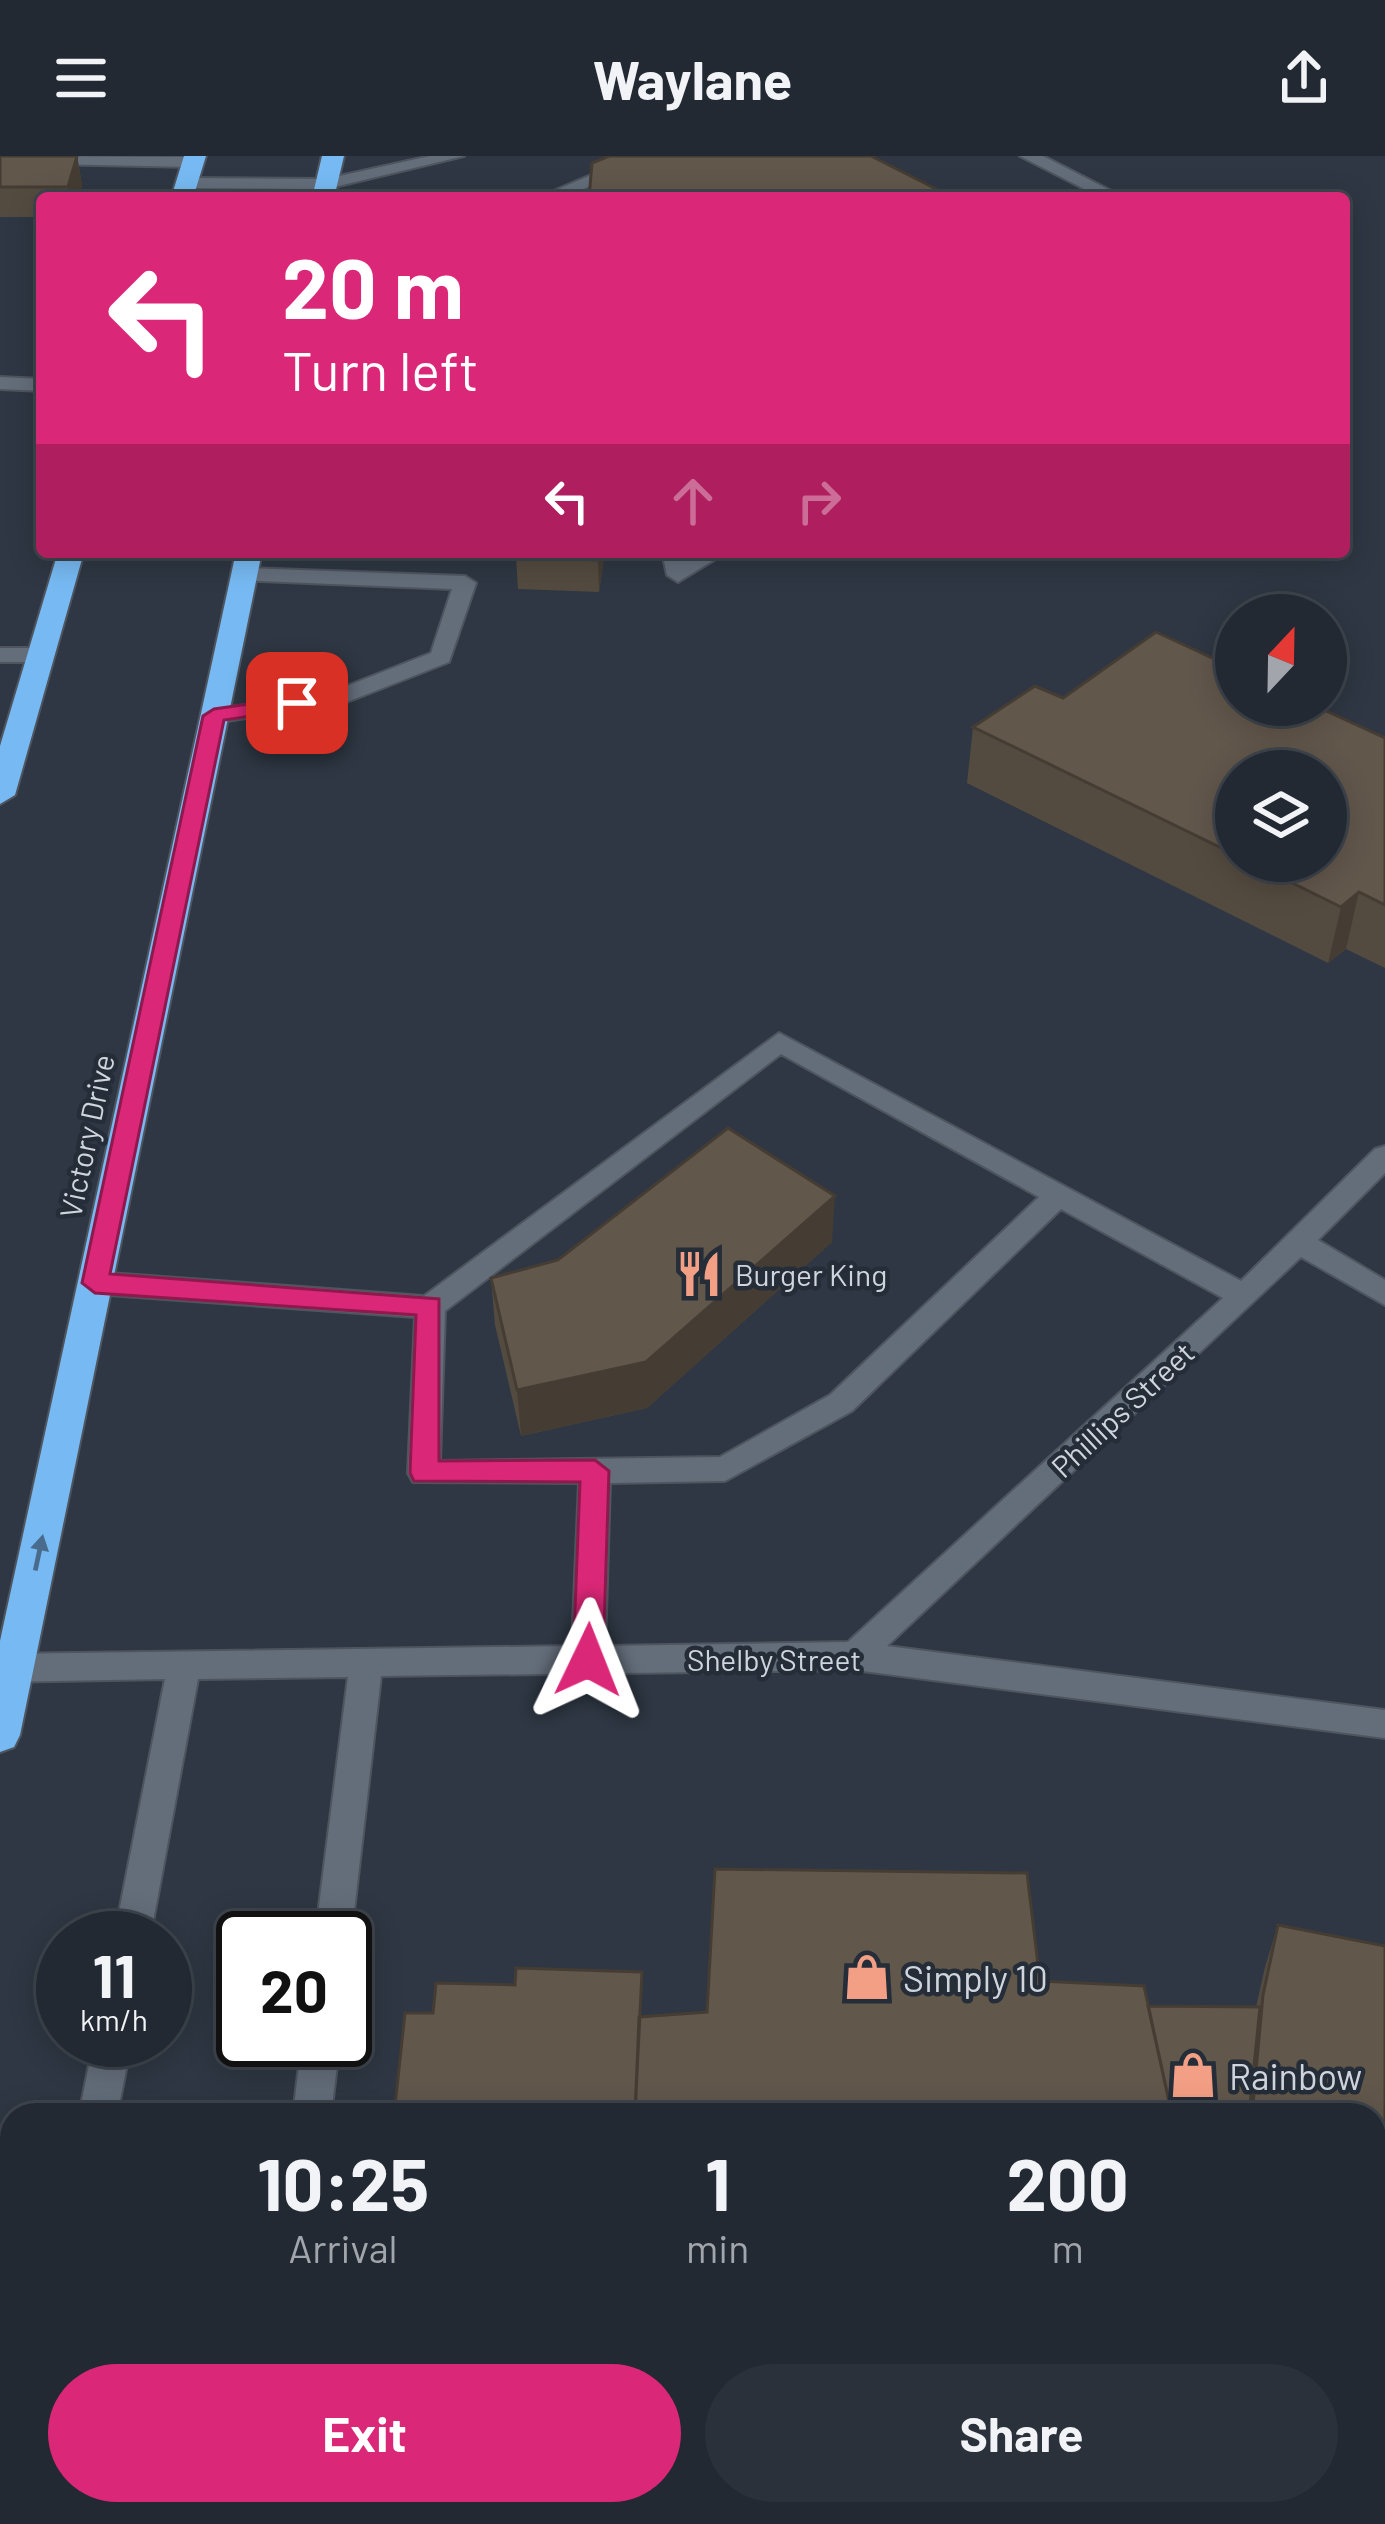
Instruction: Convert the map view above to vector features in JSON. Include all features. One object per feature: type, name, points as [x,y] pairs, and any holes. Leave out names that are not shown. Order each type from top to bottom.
[{"type":"highway","points":[[324,191],[333,156]]},
{"type":"highway","points":[[0,795],[68,558]]},
{"type":"highway","name":"Victory Drive","points":[[0,1735],[7,1668],[95,1283],[246,564]]},
{"type":"street","points":[[0,158],[324,191],[455,156]]},
{"type":"street","points":[[561,192],[652,156]]},
{"type":"street","points":[[1029,156],[1104,192]]},
{"type":"street","points":[[0,383],[36,385]]},
{"type":"street","points":[[674,558],[678,575],[706,558]]},
{"type":"street","points":[[214,716],[339,697],[442,657],[465,584],[246,564]]},
{"type":"street","points":[[0,655],[40,655]]},
{"type":"street","points":[[95,1283],[430,1306],[779,1042],[1244,1296]]},
{"type":"street","name":"Phillips Street","points":[[855,1656],[1244,1296],[1385,1156]]},
{"type":"street","points":[[430,1306],[424,1473],[724,1469],[841,1402],[1058,1195]]},
{"type":"street","points":[[1296,1241],[1385,1294]]},
{"type":"street","points":[[588,1660],[595,1471]]},
{"type":"street","name":"Shelby Street","points":[[7,1668],[855,1656],[1385,1724]]},
{"type":"street","points":[[336,1911],[366,1663]]},
{"type":"street","points":[[137,1911],[184,1666]]},
{"type":"street","points":[[100,2103],[107,2067]]},
{"type":"street","points":[[313,2103],[318,2067]]},
{"type":"building","points":[[0,156],[77,156],[68,187],[0,187]]},
{"type":"building","points":[[609,156],[871,156],[942,192],[590,192],[592,163]]},
{"type":"building","points":[[1156,632],[1215,659],[1215,726],[1347,726],[1347,721],[1385,738],[1385,905],[1359,892],[1341,907],[1290,882],[1347,882],[1347,750],[1215,750],[1215,845],[973,727],[1035,686],[1063,698]]},
{"type":"building","name":"Burger King","points":[[728,1128],[835,1196],[646,1362],[517,1390],[491,1278],[558,1260]]},
{"type":"building","name":"Simply 10","points":[[715,1869],[1027,1873],[1040,1981],[1144,1986],[1169,2103],[635,2103],[639,2017],[707,2012]]},
{"type":"building","points":[[1278,1925],[1385,1946],[1385,2103],[1253,2103],[1263,1995]]},
{"type":"building","points":[[516,1968],[642,1972],[636,2103],[395,2103],[405,2013],[433,2013],[436,1983],[515,1985]]},
{"type":"building","name":"Rainbow","points":[[1148,2006],[1260,2007],[1250,2103],[1169,2103]]},
{"type":"place","name":"Burger King","points":[[699,1274]]},
{"type":"place","name":"Simply 10","points":[[867,1977]]},
{"type":"place","name":"Rainbow","points":[[1193,2075]]},
{"type":"route","points":[[297,703],[214,716],[95,1283],[430,1306],[424,1473],[595,1471],[588,1660]]}]
